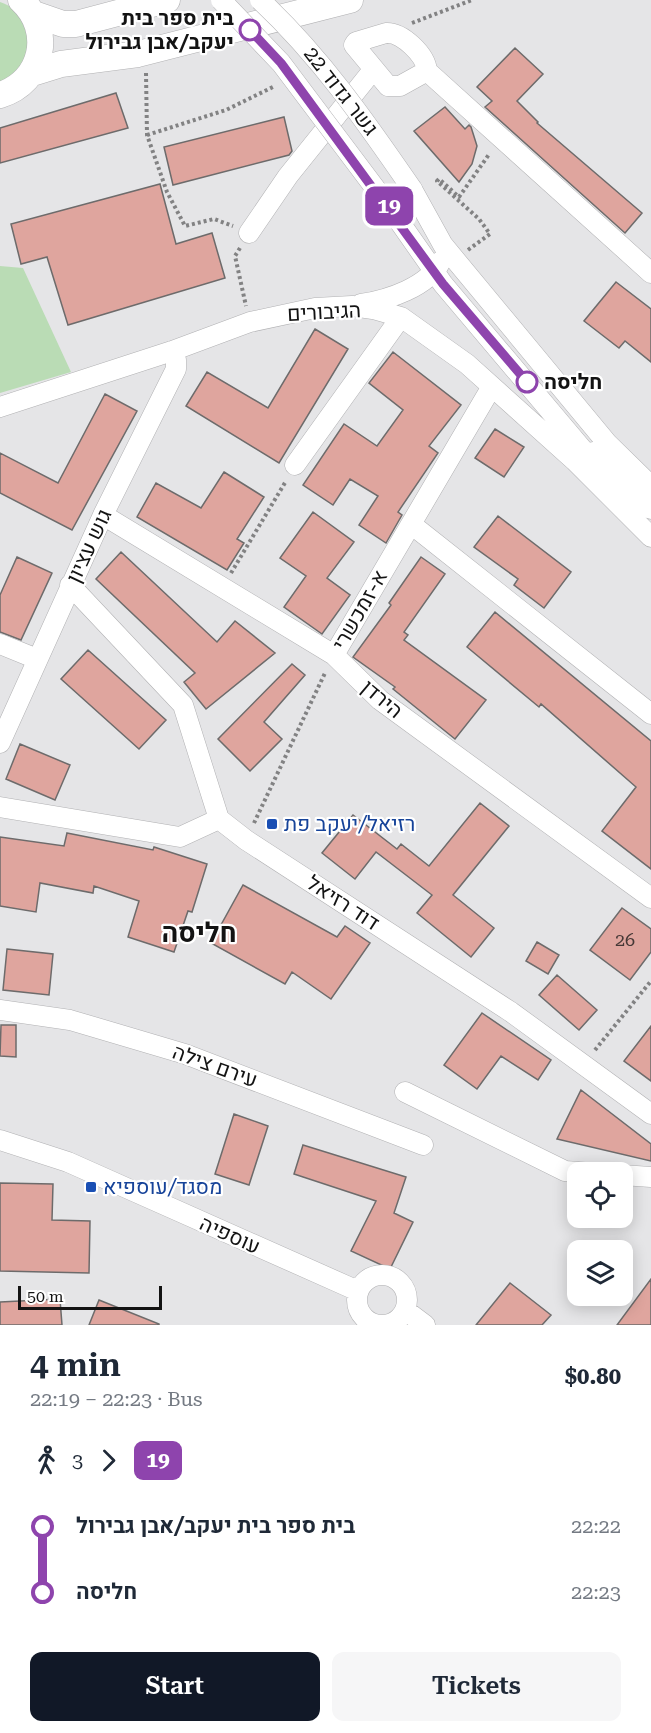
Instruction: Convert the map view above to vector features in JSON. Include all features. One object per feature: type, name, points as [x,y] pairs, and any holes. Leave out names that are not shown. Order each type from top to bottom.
[{"type":"main road","points":[[27,7],[63,24],[76,24],[167,0]]},
{"type":"main road","points":[[32,73],[61,64],[138,54],[350,0]]},
{"type":"main road","points":[[0,95],[18,87],[32,73],[39,59],[42,44],[40,28],[27,7]]},
{"type":"street","points":[[221,0],[281,63],[387,204],[434,272],[570,433],[585,454],[651,523]]},
{"type":"street","name":"גשר גדוד 22","points":[[260,0],[306,45],[376,136],[412,189],[443,245]]},
{"type":"street","points":[[426,71],[395,87],[388,86],[354,45],[356,42],[386,33],[401,36],[425,62],[426,71],[651,273]]},
{"type":"street","points":[[249,233],[288,176],[373,70]]},
{"type":"street","points":[[352,306],[395,295],[434,272],[442,259],[443,245]]},
{"type":"street","points":[[443,245],[607,443],[651,486]]},
{"type":"street","name":"הגיבורים","points":[[0,407],[172,351],[250,322],[285,313],[352,306],[401,317],[441,344],[575,461],[651,537]]},
{"type":"street","points":[[295,465],[401,317]]},
{"type":"street","name":"גוש עציון","points":[[0,743],[70,585],[176,369],[176,360],[172,351]]},
{"type":"street","name":"א-זמכשרי","points":[[333,655],[491,388]]},
{"type":"street","points":[[570,433],[651,509]]},
{"type":"street","name":"הירדן","points":[[103,515],[333,655],[380,700],[651,898]]},
{"type":"street","points":[[411,524],[651,714]]},
{"type":"street","points":[[0,807],[180,837],[219,819],[183,705],[70,585]]},
{"type":"street","points":[[0,644],[38,659]]},
{"type":"street","name":"דוד רזיאל","points":[[219,819],[246,840],[511,1012],[651,1114]]},
{"type":"street","name":"עירם צילה","points":[[0,1010],[70,1020],[185,1054],[423,1145]]},
{"type":"street","points":[[405,1092],[567,1171]]},
{"type":"street","name":"עוספיה","points":[[0,1140],[68,1162],[358,1291]]},
{"type":"street","points":[[633,1176],[651,1177]]},
{"type":"street","points":[[389,1275],[403,1285],[408,1302],[405,1310],[394,1323],[378,1325],[370,1322],[359,1311],[358,1291],[371,1276],[389,1275]]},
{"type":"street","points":[[405,1310],[424,1325]]},
{"type":"path","points":[[386,33],[472,0]]},
{"type":"path","points":[[145,66],[147,135],[167,192],[184,226],[214,219],[249,233],[235,256],[250,322]]},
{"type":"path","points":[[147,135],[226,110],[278,84]]},
{"type":"path","points":[[486,236],[490,234],[479,219],[437,181],[440,179],[459,197],[500,138]]},
{"type":"path","points":[[222,588],[295,465]]},
{"type":"path","name":"א-זמכשרי","points":[[246,840],[333,655]]},
{"type":"path","points":[[584,1063],[651,981]]},
{"type":"green space","points":[[0,2],[19,13],[24,20],[27,27],[28,45],[25,66],[0,86]]},
{"type":"green space","points":[[0,266],[23,268],[71,372],[0,393]]},
{"type":"building","points":[[515,48],[543,74],[517,101],[537,123],[642,213],[625,233],[485,107],[492,101],[477,87]]},
{"type":"building","points":[[116,93],[128,128],[0,163],[0,128]]},
{"type":"building","points":[[445,107],[465,129],[469,125],[471,127],[477,146],[472,164],[459,182],[414,131]]},
{"type":"building","points":[[284,117],[292,151],[289,155],[173,185],[164,147]]},
{"type":"building","points":[[160,184],[176,244],[212,233],[225,278],[68,325],[47,257],[21,264],[11,224]]},
{"type":"building","points":[[616,282],[651,309],[651,362],[625,341],[619,348],[584,321]]},
{"type":"building","points":[[315,329],[348,349],[279,463],[186,406],[207,372],[268,408]]},
{"type":"building","points":[[393,352],[461,405],[429,446],[438,453],[398,512],[402,515],[386,543],[359,525],[378,496],[350,479],[333,505],[303,485],[344,424],[377,446],[403,410],[369,383]]},
{"type":"building","points":[[105,394],[137,411],[72,530],[0,493],[0,453],[58,483]]},
{"type":"building","points":[[495,429],[524,447],[504,477],[475,458]]},
{"type":"building","points":[[224,472],[264,497],[237,539],[244,543],[227,570],[137,517],[156,483],[201,508]]},
{"type":"building","points":[[313,512],[354,542],[327,578],[350,595],[322,634],[284,607],[306,576],[280,558]]},
{"type":"building","points":[[498,516],[571,572],[544,608],[514,585],[518,579],[474,547]]},
{"type":"building","points":[[121,552],[217,642],[235,621],[275,653],[206,709],[184,682],[195,673],[96,579]]},
{"type":"building","points":[[17,557],[52,573],[21,640],[0,632],[0,595]]},
{"type":"building","points":[[421,557],[445,574],[404,632],[408,635],[404,640],[486,700],[455,739],[393,689],[395,687],[353,657],[391,605],[389,603]]},
{"type":"building","points":[[495,612],[651,741],[651,869],[602,831],[636,787],[541,704],[539,707],[467,647]]},
{"type":"building","points":[[88,650],[166,720],[139,749],[61,679]]},
{"type":"building","points":[[292,664],[305,675],[264,722],[282,739],[250,771],[218,739]]},
{"type":"building","points":[[20,744],[70,765],[55,800],[6,779]]},
{"type":"building","points":[[480,803],[509,826],[453,895],[494,928],[471,957],[417,913],[432,895],[376,852],[355,879],[322,853],[353,815],[397,849],[401,844],[429,866]]},
{"type":"building","points":[[67,833],[153,850],[154,847],[207,864],[192,912],[188,911],[174,952],[128,937],[139,901],[94,886],[93,893],[40,883],[36,912],[0,906],[0,837],[64,846]]},
{"type":"building","points":[[243,885],[337,937],[345,926],[370,943],[331,999],[292,972],[285,984],[211,943]]},
{"type":"building","points":[[622,908],[651,929],[651,952],[630,980],[590,950]]},
{"type":"building","points":[[537,942],[559,955],[548,974],[526,961]]},
{"type":"building","points":[[7,949],[53,954],[49,995],[3,990]]},
{"type":"building","points":[[557,975],[597,1010],[579,1030],[539,995]]},
{"type":"building","points":[[482,1013],[551,1060],[538,1080],[501,1056],[477,1089],[444,1065]]},
{"type":"building","points":[[1,1025],[16,1025],[16,1057],[0,1056]]},
{"type":"building","points":[[651,1026],[651,1081],[624,1061]]},
{"type":"building","points":[[581,1090],[651,1144],[651,1161],[557,1139]]},
{"type":"building","points":[[234,1114],[268,1126],[249,1185],[215,1174]]},
{"type":"building","points":[[303,1145],[406,1177],[394,1213],[413,1222],[390,1269],[351,1251],[376,1201],[294,1174]]},
{"type":"building","points":[[0,1183],[53,1184],[52,1220],[90,1221],[89,1273],[0,1271]]},
{"type":"building","points":[[651,1279],[651,1325],[617,1325]]},
{"type":"building","points":[[510,1283],[551,1315],[542,1325],[476,1325]]},
{"type":"building","points":[[60,1299],[62,1325],[0,1325],[0,1302]]},
{"type":"building","points":[[99,1300],[159,1324],[159,1325],[89,1325]]},
{"type":"bus line","name":"19","points":[[250,30],[281,63],[346,148],[443,284],[527,382]]},
{"type":"place","name":"בית ספר בית יעקב/אבן גבירול","points":[[250,30]]},
{"type":"place","name":"חליסה","points":[[527,382]]},
{"type":"place","name":"רזיאל/יעקב פת","points":[[272,824]]},
{"type":"place","name":"מסגד/עוספיא","points":[[91,1187]]},
{"type":"district","name":"חליסה","points":[[199,933]]}]
